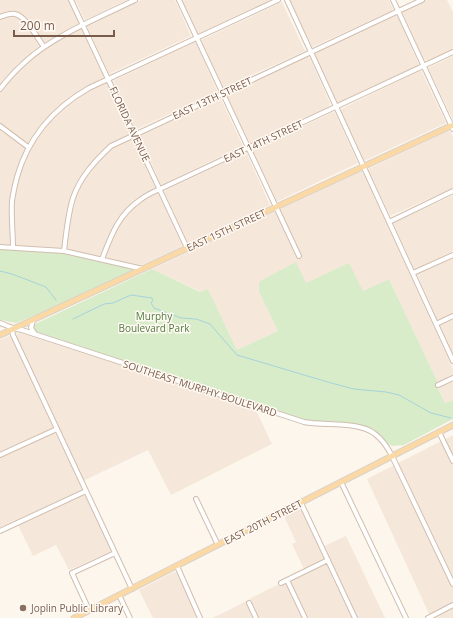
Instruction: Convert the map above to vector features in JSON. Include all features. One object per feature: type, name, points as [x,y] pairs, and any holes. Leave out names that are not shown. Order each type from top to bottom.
[{"type":"main road","name":"EAST 15TH STREET","points":[[0,335],[453,126]]},
{"type":"main road","name":"EAST 20TH STREET","points":[[74,618],[453,425]]},
{"type":"street","name":"FLORIDA AVENUE","points":[[71,0],[187,248]]},
{"type":"street","points":[[0,90],[25,62],[44,47],[83,24],[135,0]]},
{"type":"street","points":[[179,0],[299,256]]},
{"type":"street","points":[[13,248],[12,201],[19,170],[28,147],[48,121],[63,106],[84,91],[278,0]]},
{"type":"street","points":[[286,0],[453,361]]},
{"type":"street","points":[[393,0],[453,126]]},
{"type":"street","name":"EAST 13TH STREET","points":[[64,251],[72,199],[80,182],[93,163],[111,146],[422,0]]},
{"type":"street","points":[[0,17],[9,14],[17,14],[26,21],[44,47]]},
{"type":"street","name":"EAST 14TH STREET","points":[[102,259],[114,228],[125,213],[140,200],[160,189],[453,52]]},
{"type":"street","points":[[0,126],[28,147]]},
{"type":"street","points":[[389,222],[453,191]]},
{"type":"street","points":[[0,247],[64,251],[143,269]]},
{"type":"street","points":[[413,273],[453,255]]},
{"type":"street","points":[[436,324],[453,316]]},
{"type":"street","points":[[33,320],[31,328],[37,335]]},
{"type":"street","name":"SOUTHEAST MURPHY BOULEVARD","points":[[0,323],[12,329],[22,330],[304,422],[360,427],[368,430],[380,438],[392,456],[453,584]]},
{"type":"street","points":[[12,329],[13,335],[132,589]]},
{"type":"street","points":[[438,385],[453,378]]},
{"type":"street","points":[[0,455],[57,429]]},
{"type":"street","points":[[439,432],[453,461]]},
{"type":"street","points":[[341,482],[406,618]]},
{"type":"street","points":[[0,531],[86,491]]},
{"type":"street","points":[[196,498],[218,545]]},
{"type":"street","points":[[301,503],[355,618]]},
{"type":"street","points":[[89,610],[72,573],[115,553]]},
{"type":"street","points":[[281,583],[328,560]]},
{"type":"street","points":[[177,566],[200,618]]},
{"type":"street","points":[[287,580],[305,618]]},
{"type":"street","points":[[119,595],[130,618]]},
{"type":"street","points":[[249,603],[256,618]]},
{"type":"street","points":[[428,618],[453,605]]},
{"type":"shaded area","points":[[0,0],[68,0],[182,245],[181,247],[142,265],[136,265],[59,249],[0,245]]},
{"type":"shaded area","points":[[75,0],[127,0],[85,20]]},
{"type":"shaded area","points":[[141,0],[175,0],[191,36],[109,74],[87,26]]},
{"type":"shaded area","points":[[182,0],[271,0],[198,34]]},
{"type":"shaded area","points":[[289,0],[389,0],[393,9],[392,11],[312,47]]},
{"type":"shaded area","points":[[418,0],[447,0],[453,12],[453,49],[427,61],[423,59],[403,13],[404,11],[419,4]]},
{"type":"shaded area","points":[[282,2],[305,51],[223,88],[201,40]]},
{"type":"shaded area","points":[[395,16],[398,17],[419,65],[338,103],[315,56],[315,53]]},
{"type":"shaded area","points":[[194,42],[196,43],[217,92],[135,129],[113,81]]},
{"type":"shaded area","points":[[453,56],[453,120],[428,68]]},
{"type":"shaded area","points":[[307,57],[310,58],[330,103],[329,107],[249,143],[226,95]]},
{"type":"shaded area","points":[[421,70],[446,123],[364,161],[340,111],[341,109]]},
{"type":"shaded area","points":[[220,97],[243,146],[161,185],[139,135]]},
{"type":"shaded area","points":[[333,112],[335,113],[358,163],[276,202],[252,150]]},
{"type":"shaded area","points":[[448,131],[451,132],[453,137],[453,188],[390,216],[368,169]]},
{"type":"shaded area","points":[[245,153],[247,154],[270,205],[188,243],[164,191]]},
{"type":"shaded area","points":[[361,171],[363,172],[453,369],[453,376],[438,383],[389,279],[363,291],[306,283],[259,292],[278,331],[237,350],[208,289],[201,292],[152,269]]},
{"type":"shaded area","points":[[453,195],[453,251],[414,269],[393,223]]},
{"type":"shaded area","points":[[453,256],[453,314],[437,320],[417,274]]},
{"type":"shaded area","points":[[453,319],[453,355],[440,325]]},
{"type":"shaded area","points":[[18,333],[24,333],[255,408],[272,444],[171,495],[148,450],[83,481],[16,336]]},
{"type":"shaded area","points":[[9,336],[12,337],[53,427],[0,453],[0,340]]},
{"type":"shaded area","points":[[453,380],[453,400],[445,403],[438,387]]},
{"type":"shaded area","points":[[54,433],[56,434],[82,488],[81,490],[0,528],[0,458]]},
{"type":"shaded area","points":[[453,435],[453,618],[431,618],[367,479]]},
{"type":"shaded area","points":[[82,495],[86,496],[112,551],[69,570],[56,545],[33,556],[18,525]]},
{"type":"shaded area","points":[[298,509],[302,511],[320,548],[346,536],[385,618],[258,618],[249,599],[304,569],[292,544],[296,542],[284,516]]},
{"type":"shaded area","points":[[174,572],[177,573],[198,618],[153,618],[139,590]]},
{"type":"shaded area","points":[[246,601],[254,618],[212,618],[227,611]]},
{"type":"green space","name":"Murphy Boulevard Park","points":[[0,247],[64,251],[143,269],[16,323],[0,320]]},
{"type":"green space","name":"Murphy Boulevard Park","points":[[296,262],[306,283],[349,263],[363,291],[389,279],[438,383],[436,384],[445,403],[453,400],[453,419],[404,445],[393,446],[388,444],[373,431],[302,419],[34,331],[33,326],[35,324],[152,269],[200,292],[208,289],[237,350],[278,331],[259,292],[259,283]]},
{"type":"waterway","points":[[0,271],[46,287],[56,300]]},
{"type":"waterway","points":[[73,319],[104,304],[113,303],[131,295],[152,298],[153,300],[151,303],[154,308],[181,318],[196,319],[210,324],[237,355],[354,389],[386,392],[399,395],[431,413],[451,418]]},
{"type":"place","name":"Joplin Public Library","points":[[23,608]]}]
